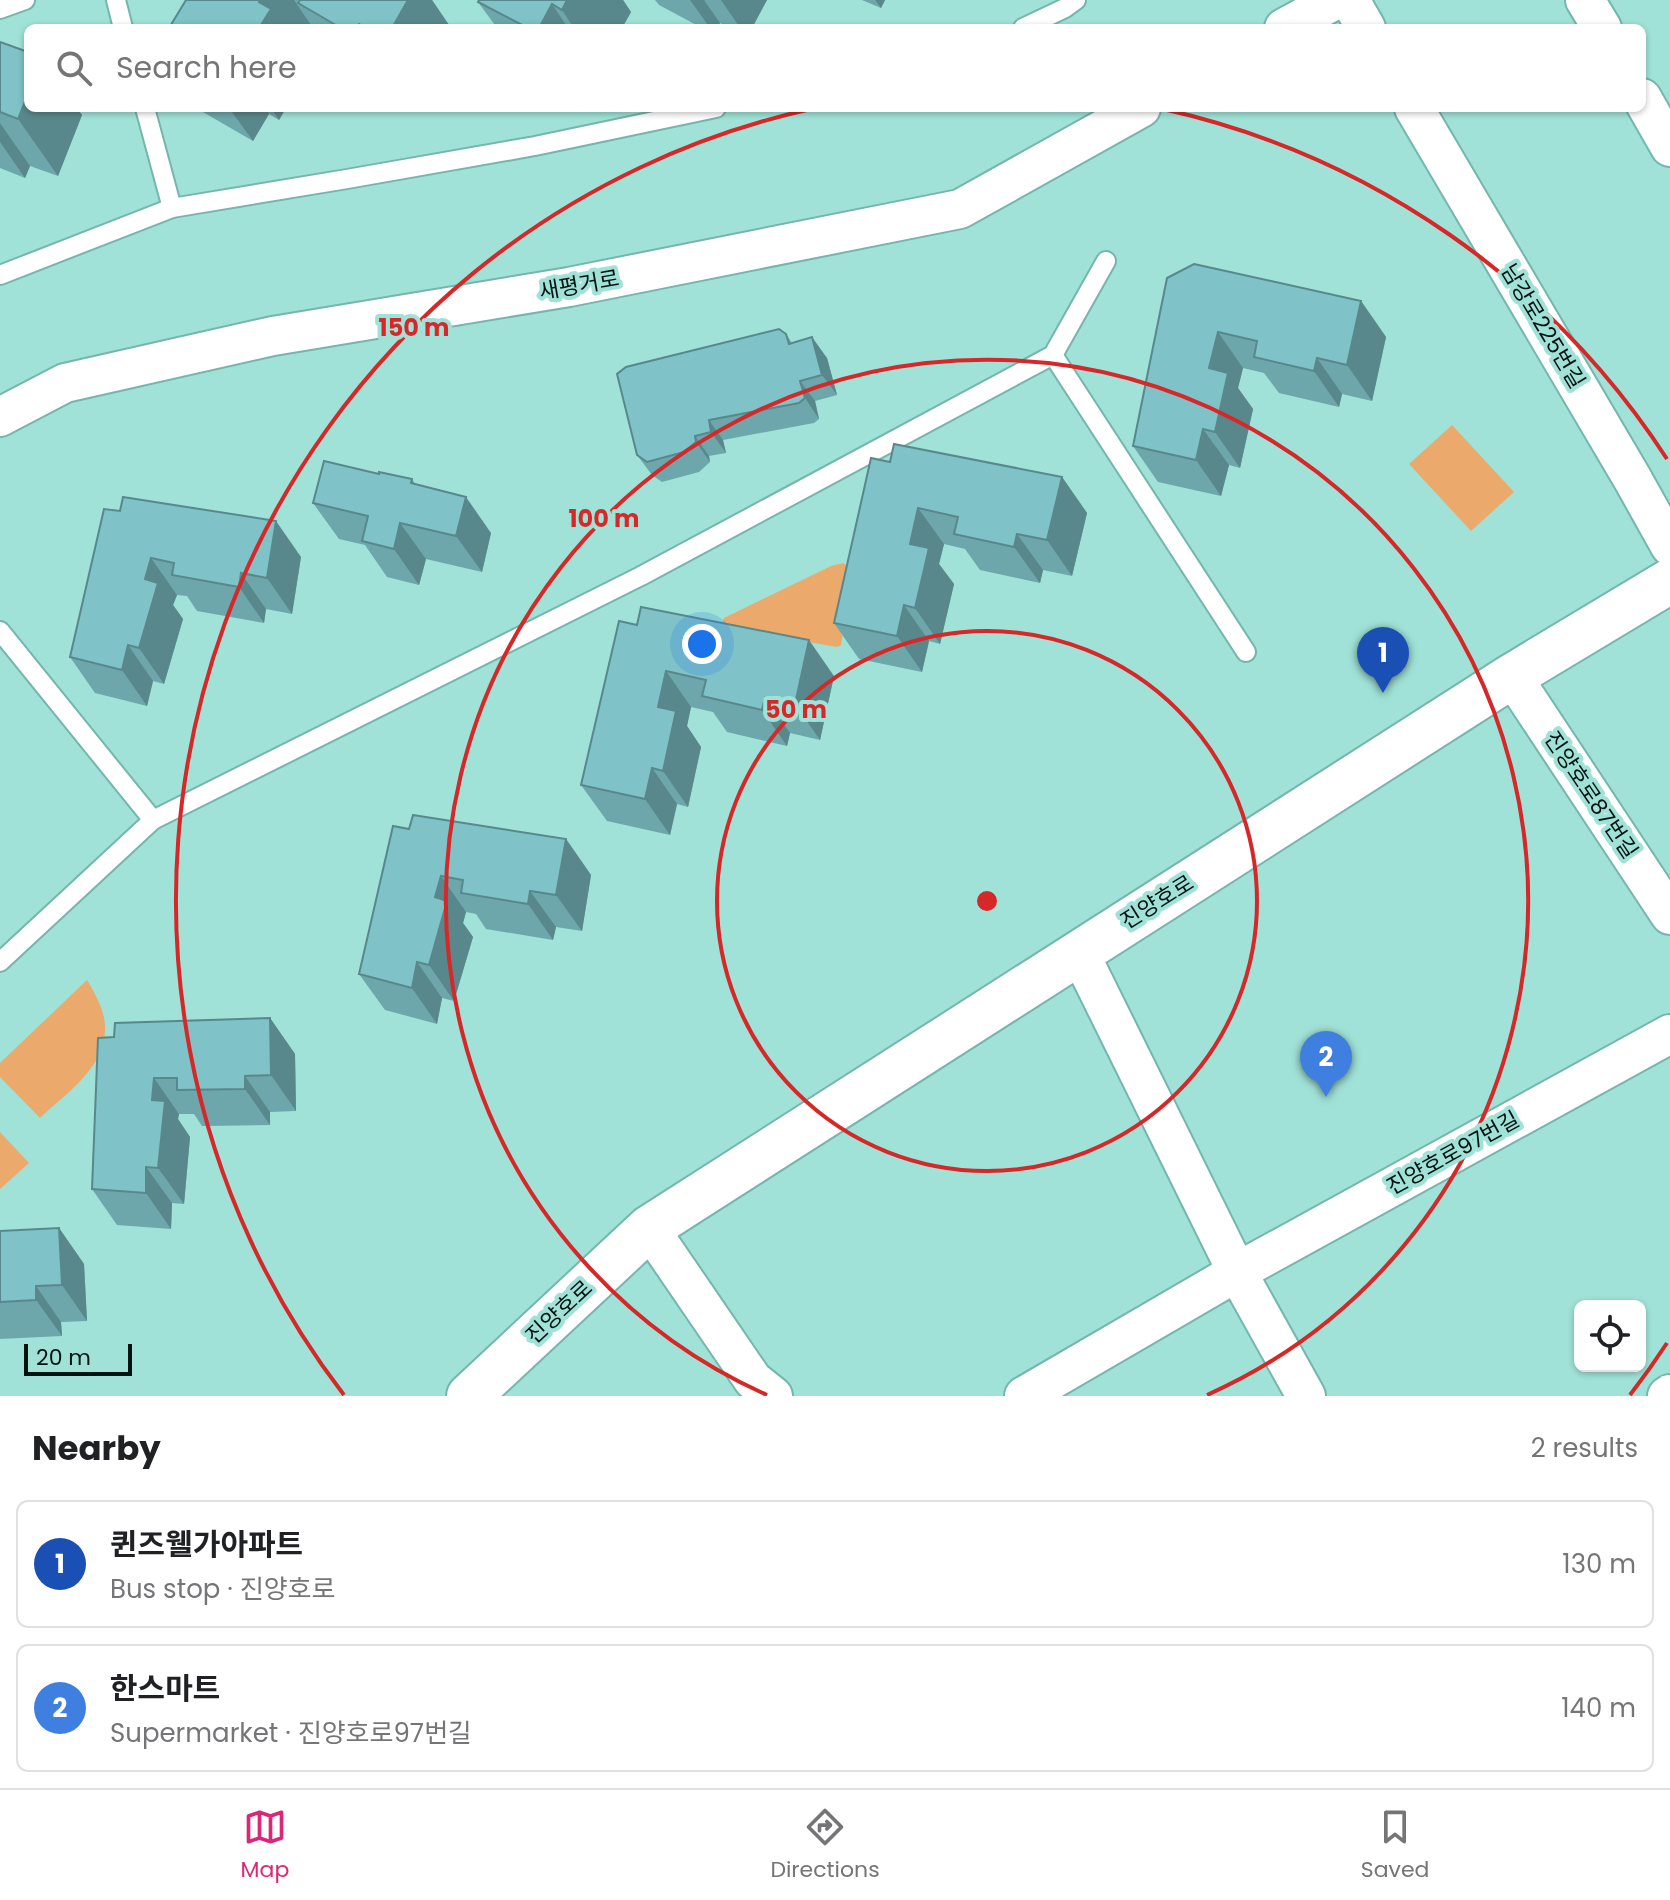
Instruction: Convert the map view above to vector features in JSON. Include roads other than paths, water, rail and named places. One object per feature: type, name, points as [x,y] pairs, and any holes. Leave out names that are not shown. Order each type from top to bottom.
[{"type":"street","points":[[1291,24],[1335,0]]},
{"type":"street","points":[[1350,0],[1364,24]]},
{"type":"street","points":[[1585,0],[1600,24]]},
{"type":"street","name":"새평거로","points":[[0,417],[65,383],[273,336],[569,287],[960,209],[1134,112]]},
{"type":"street","name":"남강로225번길","points":[[1416,112],[1670,546]]},
{"type":"street","name":"진양호로","points":[[469,1396],[649,1228],[1512,676],[1670,581]]},
{"type":"street","name":"진양호로87번길","points":[[1512,676],[1670,915]]},
{"type":"street","points":[[1079,952],[1237,1272],[1306,1396]]},
{"type":"street","name":"진양호로97번길","points":[[1024,1396],[1237,1272],[1670,1034]]},
{"type":"street","points":[[649,1228],[753,1380],[773,1396]]},
{"type":"lane","points":[[0,9],[25,0]]},
{"type":"lane","points":[[116,0],[122,24]]},
{"type":"lane","points":[[1031,24],[1076,0]]},
{"type":"lane","points":[[146,112],[172,208]]},
{"type":"lane","points":[[0,275],[172,208],[535,146],[697,112]]},
{"type":"lane","points":[[0,962],[153,820],[641,576],[1053,355],[1106,261]]},
{"type":"lane","points":[[1053,355],[1246,652]]},
{"type":"lane","points":[[0,631],[153,820]]},
{"type":"place","name":"퀸즈웰가아파트","points":[[1383,693]]},
{"type":"place","name":"한스마트","points":[[1326,1097]]}]
